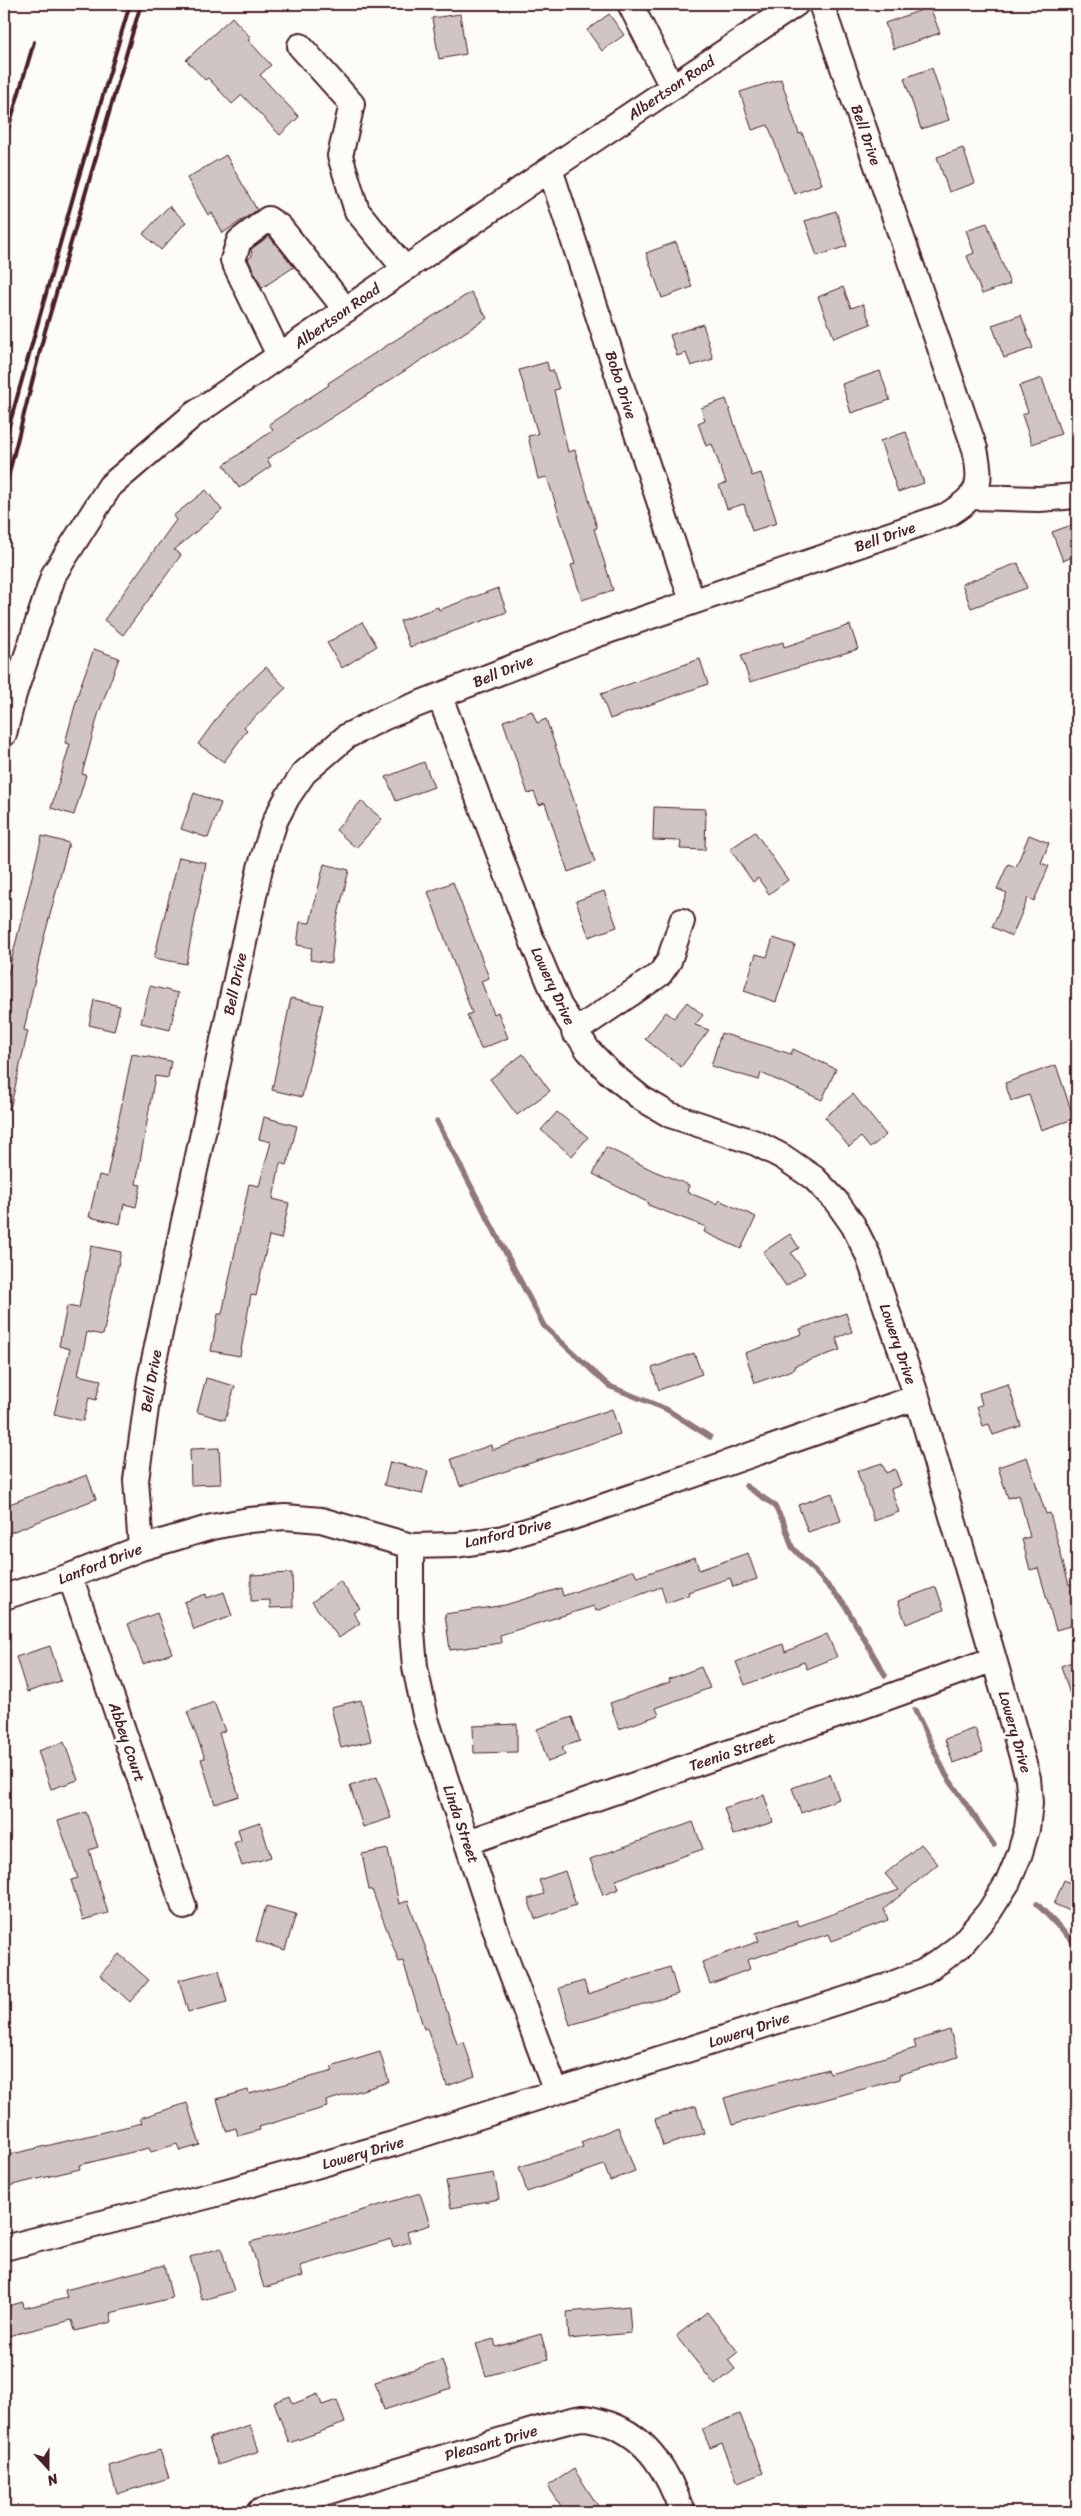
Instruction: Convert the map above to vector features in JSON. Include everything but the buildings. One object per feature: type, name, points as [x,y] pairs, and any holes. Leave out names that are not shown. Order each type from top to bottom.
[{"type":"street","points":[[630,4],[672,87]]},
{"type":"street","name":"Albertson Road","points":[[4,734],[14,694],[54,574],[110,486],[193,415],[550,169],[796,4]]},
{"type":"street","name":"Bell Drive","points":[[141,1548],[136,1480],[150,1379],[260,868],[275,821],[287,798],[304,773],[347,736],[385,717],[590,637],[692,601],[931,522],[948,515],[969,502],[978,486],[978,466],[974,450],[821,4]]},
{"type":"street","points":[[300,46],[352,104],[340,156],[357,211],[405,270]]},
{"type":"street","name":"Bobo Drive","points":[[550,169],[692,601]]},
{"type":"street","points":[[281,355],[275,347],[233,260],[239,241],[268,219],[280,227],[346,310]]},
{"type":"street","points":[[972,496],[1039,499],[1077,496]]},
{"type":"street","name":"Lowery Drive","points":[[4,2248],[271,2179],[393,2144],[890,1985],[923,1972],[960,1946],[989,1912],[1008,1882],[1028,1829],[1030,1803],[1028,1778],[994,1659],[917,1397],[868,1255],[853,1225],[836,1202],[814,1178],[783,1157],[756,1143],[670,1116],[641,1098],[610,1073],[574,1032],[559,1005],[533,943],[440,697]]},
{"type":"street","points":[[574,1032],[660,974],[669,961],[682,921]]},
{"type":"street","name":"Lanford Drive","points":[[4,1598],[70,1576],[141,1548],[212,1527],[284,1517],[321,1520],[411,1546],[456,1545],[503,1538],[573,1517],[917,1397]]},
{"type":"street","name":"Linda Street","points":[[411,1546],[411,1620],[415,1667],[426,1719],[499,1940],[556,2092]]},
{"type":"street","name":"Abbey Court","points":[[70,1576],[184,1907]]},
{"type":"street","name":"Teenia Street","points":[[468,1842],[994,1659]]},
{"type":"street","name":"Pleasant Drive","points":[[259,2512],[546,2427],[584,2418],[620,2428],[639,2439],[656,2458],[676,2496],[682,2512]]},
{"type":"waterway","points":[[437,1121],[544,1326],[609,1386],[666,1409],[710,1437]]},
{"type":"waterway","points":[[746,1486],[774,1505],[784,1523],[792,1547],[843,1602],[885,1675]]},
{"type":"waterway","points":[[915,1710],[946,1775],[994,1845]]},
{"type":"waterway","points":[[1037,1904],[1077,1946]]},
{"type":"railway","points":[[4,444],[77,183],[130,4]]},
{"type":"railway","points":[[4,493],[45,331],[141,4]]},
{"type":"railway","points":[[4,143],[34,42]]}]
